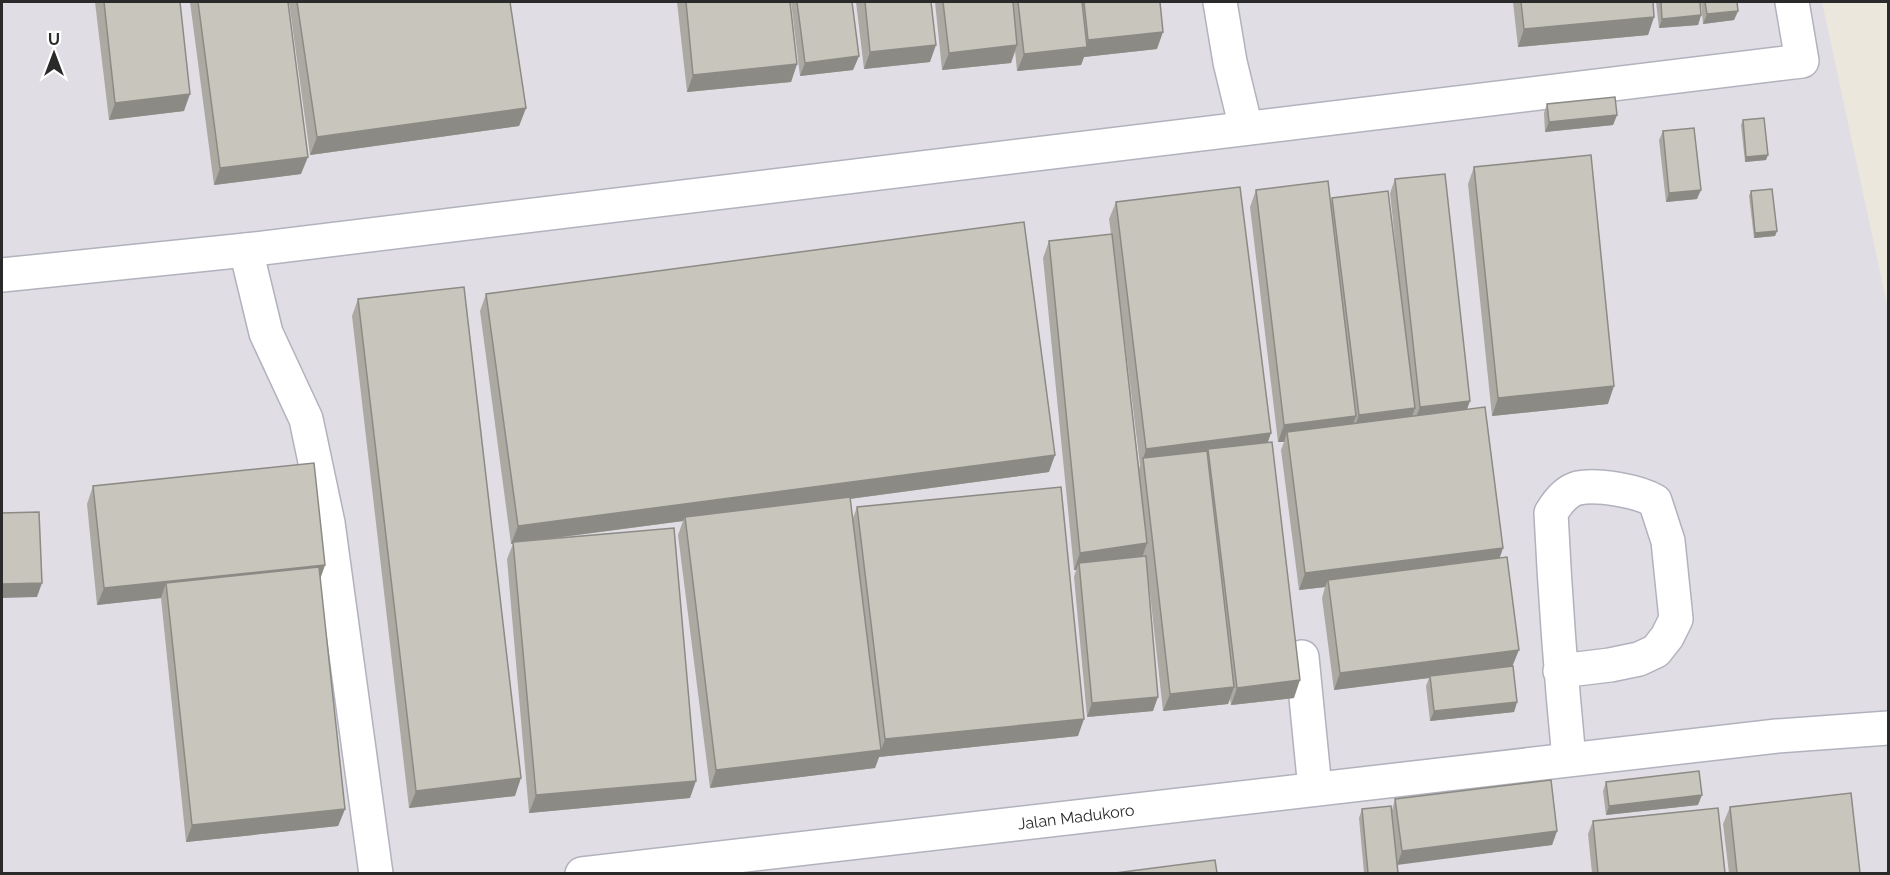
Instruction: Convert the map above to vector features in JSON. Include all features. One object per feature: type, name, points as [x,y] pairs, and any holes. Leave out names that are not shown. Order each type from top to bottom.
[{"type":"lane","points":[[1220,2],[1230,62],[1246,128]]},
{"type":"lane","points":[[2,275],[246,250],[1802,61],[1792,2]]},
{"type":"lane","points":[[246,250],[266,333],[306,419],[328,523],[376,873]]},
{"type":"lane","points":[[1560,671],[1639,659],[1656,651],[1667,638],[1676,620],[1668,541],[1655,501],[1644,495],[1621,490],[1576,488],[1559,500],[1551,513],[1560,671],[1569,759]]},
{"type":"lane","points":[[1302,657],[1315,789]]},
{"type":"lane","name":"Jalan Madukoro","points":[[582,873],[1569,759],[1777,736],[1888,728]]},
{"type":"shaded area","points":[[2,2],[1822,2],[1888,309],[1888,873],[2,874]]},
{"type":"building","points":[[104,2],[180,2],[190,94],[115,103]]},
{"type":"building","points":[[198,2],[288,2],[308,157],[220,168]]},
{"type":"building","points":[[297,2],[510,2],[526,108],[317,137]]},
{"type":"building","points":[[686,2],[790,2],[797,64],[693,75]]},
{"type":"building","points":[[797,2],[852,2],[859,56],[805,63]]},
{"type":"building","points":[[865,2],[931,2],[936,45],[870,52]]},
{"type":"building","points":[[943,2],[1013,2],[1017,45],[949,53]]},
{"type":"building","points":[[1018,2],[1082,2],[1087,47],[1024,54]]},
{"type":"building","points":[[1084,2],[1160,2],[1163,32],[1088,40]]},
{"type":"building","points":[[1521,2],[1653,2],[1654,17],[1524,29]]},
{"type":"building","points":[[1661,2],[1700,2],[1701,15],[1662,19]]},
{"type":"building","points":[[1705,2],[1737,2],[1738,11],[1707,14]]},
{"type":"building","points":[[1615,97],[1617,115],[1549,122],[1547,104]]},
{"type":"building","points":[[1764,118],[1768,155],[1746,157],[1743,120]]},
{"type":"building","points":[[1694,128],[1701,190],[1669,193],[1663,131]]},
{"type":"building","points":[[1591,155],[1614,386],[1498,398],[1474,167]]},
{"type":"building","points":[[1445,174],[1470,401],[1420,407],[1395,179]]},
{"type":"building","points":[[1328,181],[1356,416],[1284,425],[1256,190]]},
{"type":"building","points":[[1240,187],[1271,433],[1146,449],[1116,202]]},
{"type":"building","points":[[1772,189],[1777,231],[1755,233],[1751,191]]},
{"type":"building","points":[[1388,191],[1415,408],[1359,415],[1332,198]]},
{"type":"building","points":[[1024,222],[1055,455],[518,526],[486,294]]},
{"type":"building","points":[[1112,234],[1147,543],[1080,553],[1049,241]]},
{"type":"building","points":[[464,287],[521,778],[416,791],[358,299]]},
{"type":"building","points":[[1485,407],[1503,548],[1305,573],[1287,432]]},
{"type":"building","points":[[1272,442],[1300,680],[1237,688],[1208,449]]},
{"type":"building","points":[[1207,451],[1234,687],[1170,694],[1143,458]]},
{"type":"building","points":[[314,463],[325,565],[104,588],[93,486]]},
{"type":"building","points":[[1061,487],[1084,719],[885,739],[857,507]]},
{"type":"building","points":[[850,497],[881,750],[716,770],[685,517]]},
{"type":"building","points":[[39,512],[42,583],[2,584],[2,513]]},
{"type":"building","points":[[674,528],[696,781],[536,795],[513,542]]},
{"type":"building","points":[[1146,556],[1158,697],[1092,703],[1079,563]]},
{"type":"building","points":[[1507,557],[1519,650],[1340,673],[1328,580]]},
{"type":"building","points":[[319,567],[345,809],[192,825],[166,583]]},
{"type":"building","points":[[1513,666],[1517,702],[1434,711],[1430,676]]},
{"type":"building","points":[[1699,771],[1702,795],[1609,806],[1606,782]]},
{"type":"building","points":[[1551,780],[1557,831],[1402,851],[1395,799]]},
{"type":"building","points":[[1851,793],[1860,873],[1737,873],[1730,807]]},
{"type":"building","points":[[1391,806],[1398,873],[1368,873],[1362,809]]},
{"type":"building","points":[[1718,808],[1725,873],[1598,873],[1593,821]]},
{"type":"building","points":[[1215,860],[1217,873],[1115,873]]}]
